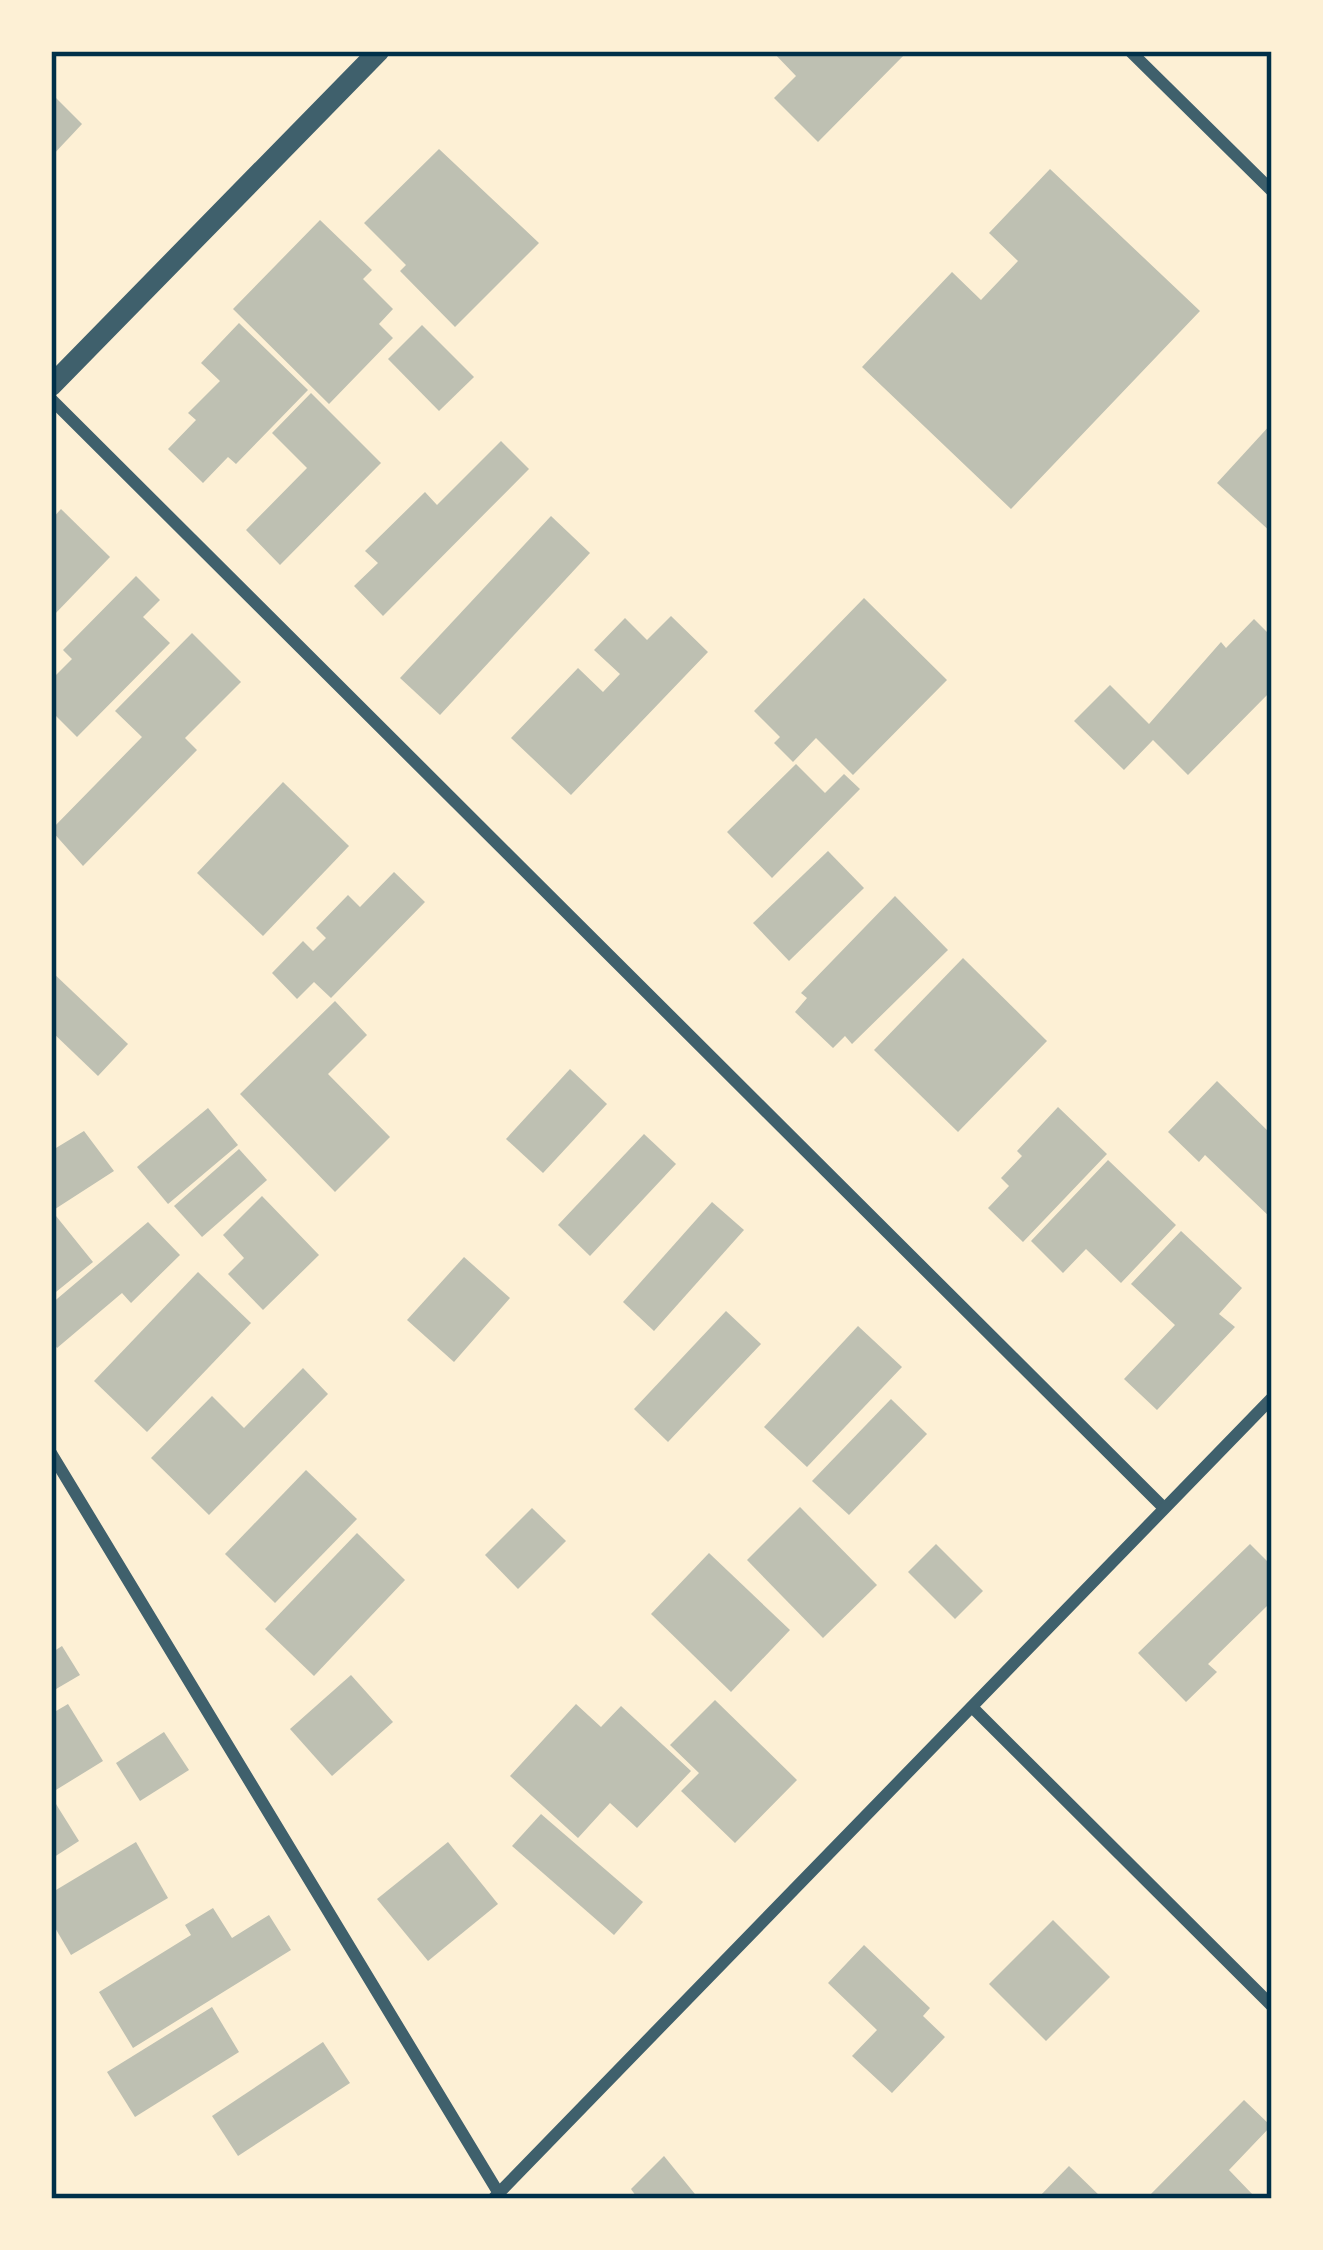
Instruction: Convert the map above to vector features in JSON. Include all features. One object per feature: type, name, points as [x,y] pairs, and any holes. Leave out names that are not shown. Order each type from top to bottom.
[{"type":"street","points":[[51,386],[379,51]]},
{"type":"street","points":[[1130,51],[1272,191]]},
{"type":"street","points":[[51,400],[1164,1508]]},
{"type":"street","points":[[51,1454],[498,2197],[1272,1397]]},
{"type":"street","points":[[973,1708],[1272,2006]]},
{"type":"building","points":[[772,51],[908,51],[818,142],[774,98],[796,76]]},
{"type":"building","points":[[51,93],[82,124],[51,157]]},
{"type":"building","points":[[439,149],[539,243],[455,327],[400,271],[406,265],[364,223]]},
{"type":"building","points":[[1050,169],[1200,311],[1011,509],[862,367],[952,272],[981,300],[1018,261],[989,233]]},
{"type":"building","points":[[320,220],[372,270],[363,279],[393,309],[379,324],[393,338],[329,404],[233,309]]},
{"type":"building","points":[[239,323],[308,390],[236,464],[228,457],[203,483],[168,449],[196,420],[188,413],[220,381],[201,363]]},
{"type":"building","points":[[422,325],[474,377],[439,411],[388,359]]},
{"type":"building","points":[[311,393],[381,463],[280,565],[246,530],[307,468],[272,433]]},
{"type":"building","points":[[1272,423],[1272,533],[1217,483]]},
{"type":"building","points":[[501,441],[529,469],[383,616],[354,586],[378,563],[365,551],[425,492],[437,505]]},
{"type":"building","points":[[61,509],[110,557],[51,618],[51,520]]},
{"type":"building","points":[[551,516],[590,553],[440,715],[400,678]]},
{"type":"building","points":[[136,576],[160,600],[143,617],[170,643],[77,737],[51,711],[51,680],[72,659],[63,650]]},
{"type":"building","points":[[864,598],[947,680],[853,775],[816,738],[793,762],[774,743],[780,737],[754,711]]},
{"type":"building","points":[[671,616],[708,652],[571,795],[511,738],[578,668],[603,692],[620,674],[594,650],[625,618],[647,640]]},
{"type":"building","points":[[1254,619],[1272,637],[1272,690],[1188,775],[1153,740],[1124,770],[1074,721],[1110,685],[1149,724],[1221,642],[1226,648]]},
{"type":"building","points":[[192,633],[241,682],[185,738],[197,750],[83,866],[51,830],[142,737],[115,711]]},
{"type":"building","points":[[796,764],[825,793],[844,774],[860,789],[772,878],[727,832]]},
{"type":"building","points":[[283,782],[349,846],[263,936],[197,873]]},
{"type":"building","points":[[828,851],[864,888],[789,961],[753,923]]},
{"type":"building","points":[[394,872],[425,902],[331,998],[314,982],[297,999],[272,973],[303,941],[313,951],[326,938],[316,928],[348,895],[360,907]]},
{"type":"building","points":[[895,896],[948,950],[852,1044],[845,1036],[833,1048],[795,1012],[807,998],[801,993]]},
{"type":"building","points":[[963,958],[1047,1041],[958,1132],[874,1050]]},
{"type":"building","points":[[51,971],[128,1044],[98,1076],[51,1031]]},
{"type":"building","points":[[335,1001],[367,1035],[328,1074],[390,1137],[335,1192],[240,1094]]},
{"type":"building","points":[[570,1069],[607,1104],[543,1173],[506,1139]]},
{"type":"building","points":[[1217,1081],[1272,1135],[1272,1219],[1205,1155],[1199,1162],[1168,1132]]},
{"type":"building","points":[[1058,1107],[1107,1154],[1023,1242],[988,1208],[1009,1186],[1001,1178],[1022,1156],[1017,1151]]},
{"type":"building","points":[[208,1108],[238,1145],[168,1204],[137,1167]]},
{"type":"building","points":[[84,1131],[114,1171],[52,1211],[93,1262],[51,1296],[51,1151]]},
{"type":"building","points":[[644,1134],[676,1164],[590,1256],[558,1225]]},
{"type":"building","points":[[239,1149],[267,1180],[202,1237],[174,1206]]},
{"type":"building","points":[[1108,1160],[1176,1225],[1121,1283],[1086,1249],[1063,1273],[1031,1241]]},
{"type":"building","points":[[262,1196],[319,1255],[263,1310],[228,1274],[244,1258],[223,1235]]},
{"type":"building","points":[[712,1202],[744,1230],[654,1331],[623,1302]]},
{"type":"building","points":[[148,1222],[180,1255],[131,1303],[122,1293],[57,1348],[51,1339],[51,1304]]},
{"type":"building","points":[[1181,1231],[1242,1288],[1219,1314],[1235,1327],[1157,1410],[1124,1379],[1175,1325],[1131,1284]]},
{"type":"building","points":[[464,1257],[510,1298],[454,1362],[407,1320]]},
{"type":"building","points":[[198,1272],[251,1323],[147,1432],[94,1381]]},
{"type":"building","points":[[726,1311],[761,1344],[668,1442],[634,1409]]},
{"type":"building","points":[[858,1326],[902,1367],[807,1467],[764,1427]]},
{"type":"building","points":[[303,1368],[328,1394],[209,1515],[151,1458],[212,1396],[244,1428]]},
{"type":"building","points":[[891,1399],[927,1434],[849,1515],[812,1481]]},
{"type":"building","points":[[306,1470],[357,1519],[275,1603],[225,1554]]},
{"type":"building","points":[[800,1507],[877,1585],[823,1638],[747,1560]]},
{"type":"building","points":[[532,1508],[566,1541],[518,1589],[485,1555]]},
{"type":"building","points":[[357,1533],[405,1580],[314,1676],[265,1629]]},
{"type":"building","points":[[936,1544],[983,1591],[955,1619],[908,1572]]},
{"type":"building","points":[[1250,1544],[1272,1566],[1272,1611],[1267,1606],[1208,1664],[1217,1672],[1186,1702],[1138,1653]]},
{"type":"building","points":[[709,1553],[790,1630],[731,1692],[651,1614]]},
{"type":"building","points":[[62,1646],[80,1675],[51,1692],[51,1653]]},
{"type":"building","points":[[351,1675],[393,1722],[332,1776],[290,1729]]},
{"type":"building","points":[[715,1700],[797,1780],[735,1843],[681,1791],[699,1773],[670,1745]]},
{"type":"building","points":[[68,1704],[103,1761],[51,1793],[51,1714]]},
{"type":"building","points":[[576,1704],[601,1727],[621,1706],[691,1771],[637,1828],[610,1803],[578,1838],[510,1776]]},
{"type":"building","points":[[164,1732],[189,1770],[140,1801],[116,1763]]},
{"type":"building","points":[[51,1796],[79,1841],[51,1859]]},
{"type":"building","points":[[541,1814],[643,1902],[614,1935],[512,1846]]},
{"type":"building","points":[[136,1842],[168,1898],[71,1955],[51,1921],[51,1893]]},
{"type":"building","points":[[448,1842],[498,1904],[428,1961],[377,1899]]},
{"type":"building","points":[[213,1908],[232,1938],[269,1915],[291,1950],[133,2048],[99,1992],[191,1935],[185,1925]]},
{"type":"building","points":[[1053,1920],[1110,1977],[1046,2041],[989,1984]]},
{"type":"building","points":[[864,1945],[930,2008],[923,2016],[945,2037],[892,2093],[852,2056],[877,2030],[828,1983]]},
{"type":"building","points":[[212,2007],[239,2052],[135,2117],[107,2072]]},
{"type":"building","points":[[323,2042],[350,2083],[238,2156],[212,2116]]},
{"type":"building","points":[[1244,2100],[1271,2126],[1229,2170],[1254,2196],[1146,2199]]},
{"type":"building","points":[[664,2156],[699,2199],[638,2199],[631,2189]]},
{"type":"building","points":[[1069,2166],[1103,2199],[1037,2199]]}]
